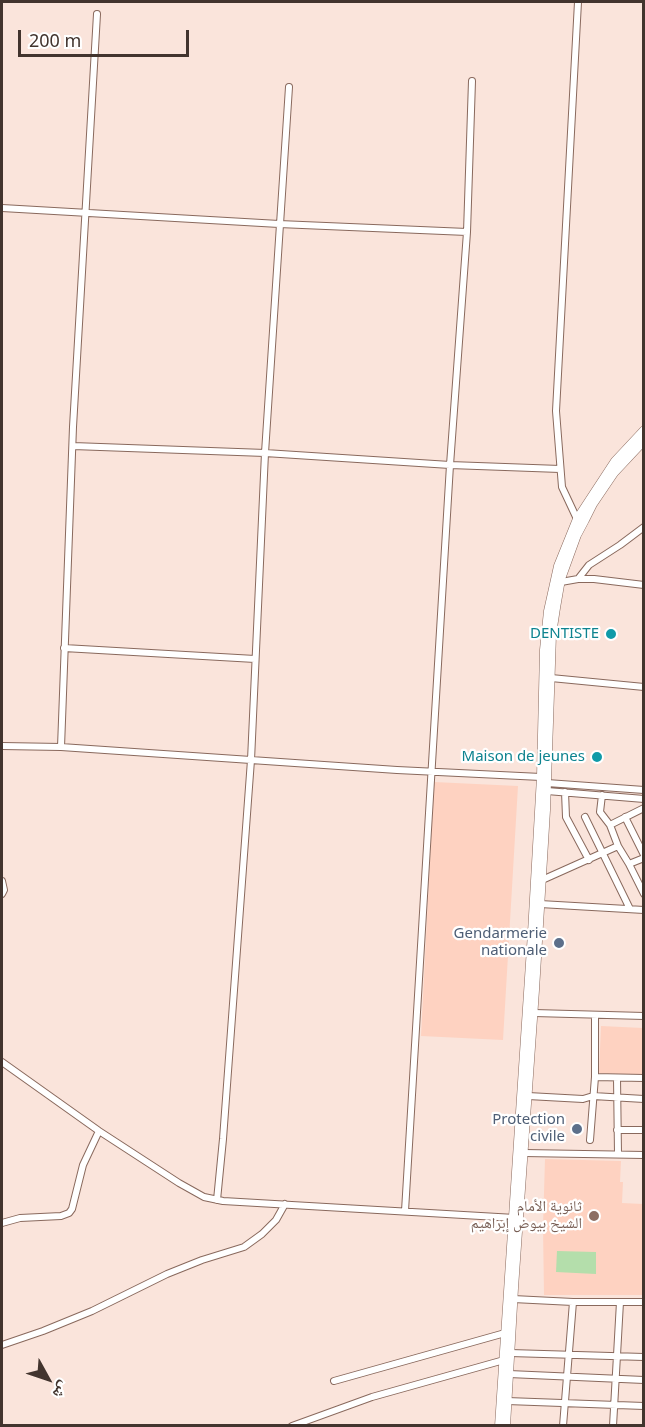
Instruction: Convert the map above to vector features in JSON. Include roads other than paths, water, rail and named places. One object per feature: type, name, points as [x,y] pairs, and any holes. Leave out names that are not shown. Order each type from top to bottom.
[{"type":"main road","points":[[506,1425],[516,1218],[545,784],[552,634],[561,582],[577,519],[615,461],[644,430]]},
{"type":"main road","points":[[499,1425],[505,1333],[524,1153],[542,880],[545,784],[544,650],[548,611],[558,566],[574,534],[626,458],[644,441]]},
{"type":"street","points":[[577,519],[562,487],[556,411],[578,2]]},
{"type":"street","points":[[61,747],[73,446],[97,14]]},
{"type":"street","points":[[405,1211],[450,465],[467,232],[472,81]]},
{"type":"street","points":[[218,1200],[251,760],[265,453],[289,87]]},
{"type":"street","points":[[2,208],[467,232]]},
{"type":"street","points":[[73,446],[265,453],[450,465],[560,469]]},
{"type":"street","points":[[578,579],[589,565],[644,527]]},
{"type":"street","points":[[561,582],[594,579],[644,585]]},
{"type":"street","points":[[64,648],[255,659]]},
{"type":"street","points":[[551,678],[644,687]]},
{"type":"street","points":[[2,746],[61,747],[431,772],[545,784],[644,790]]},
{"type":"street","points":[[545,784],[565,792],[642,799],[644,808],[610,825]]},
{"type":"street","points":[[565,792],[566,817],[589,860]]},
{"type":"street","points":[[602,795],[600,812],[610,825],[618,846],[644,894]]},
{"type":"street","points":[[585,817],[630,909]]},
{"type":"street","points":[[625,817],[644,857],[629,864]]},
{"type":"street","points":[[542,880],[618,846]]},
{"type":"street","points":[[2,881],[4,890],[2,894]]},
{"type":"street","points":[[540,904],[644,910]]},
{"type":"street","points":[[534,1012],[644,1016]]},
{"type":"street","points":[[590,1140],[595,1077],[595,1015]]},
{"type":"street","points":[[2,1062],[99,1131],[204,1197],[218,1200],[516,1218]]},
{"type":"street","points":[[595,1077],[644,1078]]},
{"type":"street","points":[[616,1078],[618,1155]]},
{"type":"street","points":[[528,1096],[644,1099]]},
{"type":"street","points":[[617,1130],[644,1130]]},
{"type":"street","points":[[2,1223],[20,1218],[61,1216],[69,1213],[84,1165],[99,1131]]},
{"type":"street","points":[[524,1153],[644,1155]]},
{"type":"street","points":[[2,1345],[92,1311],[193,1263],[244,1246],[262,1234],[276,1220],[285,1204]]},
{"type":"street","points":[[513,1299],[644,1302]]},
{"type":"street","points":[[563,1425],[573,1302]]},
{"type":"street","points":[[612,1425],[620,1302]]},
{"type":"street","points":[[334,1381],[505,1333]]},
{"type":"street","points":[[510,1353],[644,1357]]},
{"type":"street","points":[[292,1425],[372,1397],[504,1359]]},
{"type":"street","points":[[509,1374],[644,1380]]},
{"type":"street","points":[[507,1401],[644,1406]]},
{"type":"place","name":"DENTISTE","points":[[611,634]]},
{"type":"place","name":"Maison de jeunes","points":[[597,757]]},
{"type":"place","name":"Gendarmerie nationale","points":[[559,943]]},
{"type":"place","name":"Protection civile","points":[[577,1129]]},
{"type":"place","name":"ثانوية الأمام الشيخ بيوض إبراهيم","points":[[594,1216]]}]
